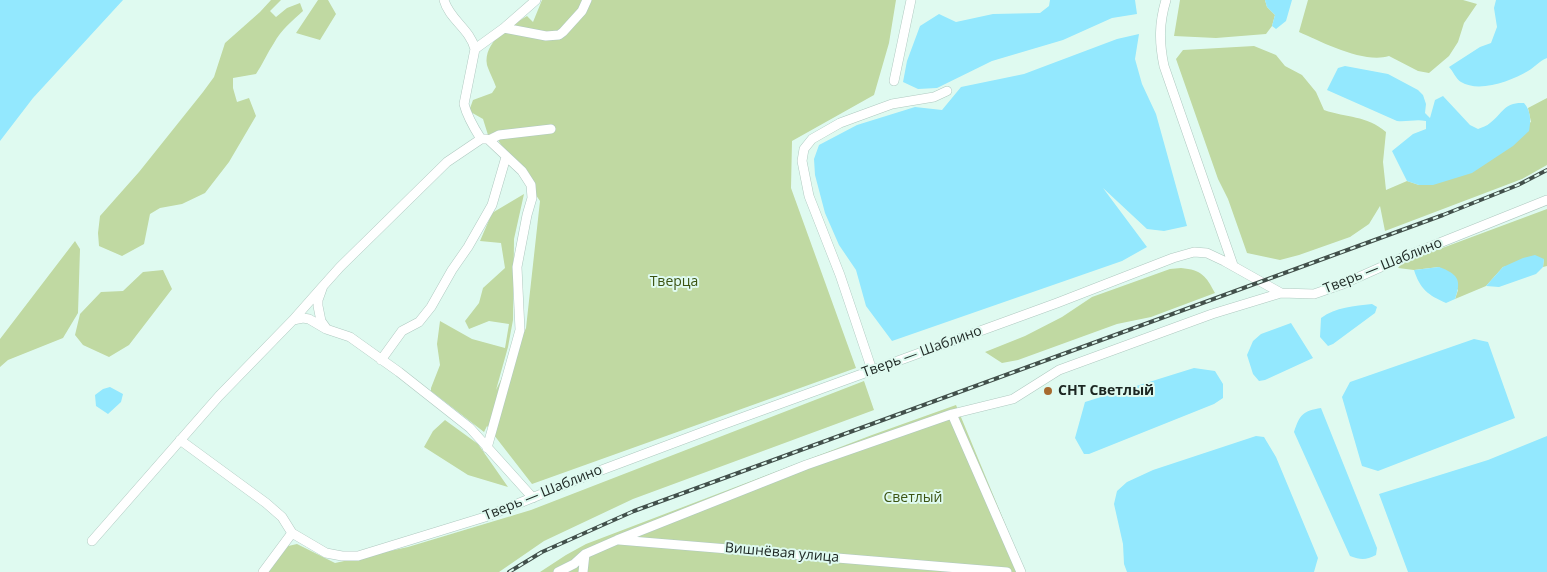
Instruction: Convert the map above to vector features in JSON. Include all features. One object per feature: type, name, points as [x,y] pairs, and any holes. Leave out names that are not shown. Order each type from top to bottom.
[{"type":"street","points":[[444,0],[448,10],[466,31],[475,49],[464,104],[466,111],[485,139],[522,171],[530,182],[532,198],[517,267],[520,330],[487,448]]},
{"type":"street","points":[[475,49],[504,28],[536,0]]},
{"type":"street","points":[[504,28],[546,36],[559,35],[582,11],[588,0]]},
{"type":"street","points":[[894,80],[911,0]]},
{"type":"street","points":[[1166,0],[1159,34],[1164,66],[1232,266]]},
{"type":"street","points":[[872,370],[840,275],[809,196],[802,161],[804,149],[812,139],[840,123],[892,104],[934,97],[947,91]]},
{"type":"street","points":[[92,541],[219,396],[293,320],[340,267],[447,162],[485,139],[500,135],[551,129]]},
{"type":"street","points":[[381,360],[402,332],[418,322],[431,307],[452,270],[468,247],[492,205],[506,157]]},
{"type":"street","name":"Тверь — Шаблино","points":[[292,534],[329,554],[358,556],[485,517],[704,431],[1183,255],[1205,252],[1281,293],[1310,294],[1326,291],[1397,260],[1547,200]]},
{"type":"street","points":[[323,286],[318,306],[321,321],[326,329]]},
{"type":"street","points":[[558,572],[574,564],[585,554],[617,540],[806,465],[952,414],[1013,399],[1060,370],[1212,314],[1281,293]]},
{"type":"street","points":[[293,320],[309,318],[326,329],[350,337],[470,428],[533,498]]},
{"type":"street","points":[[952,414],[1021,572]]},
{"type":"street","points":[[180,440],[266,503],[282,517],[292,534],[263,572]]},
{"type":"street","name":"Вишнёвая улица","points":[[617,540],[1007,572]]},
{"type":"street","points":[[583,572],[585,554]]},
{"type":"green space","points":[[271,0],[281,0],[270,11],[276,17],[287,8],[300,3],[303,11],[280,34],[256,74],[233,78],[233,88],[237,102],[249,98],[256,116],[229,162],[205,193],[182,204],[160,208],[150,214],[144,244],[122,256],[99,246],[100,216],[139,172],[214,77],[225,43]]},
{"type":"green space","points":[[318,0],[328,0],[336,14],[320,40],[296,33]]},
{"type":"green space","name":"Тверца","points":[[542,0],[896,0],[889,43],[874,95],[792,141],[791,188],[856,368],[532,484],[487,426],[484,432],[431,391],[431,388],[440,365],[437,344],[440,321],[472,339],[505,348],[509,324],[489,321],[469,329],[465,321],[479,303],[483,288],[505,268],[501,243],[480,241],[492,213],[524,194],[514,239],[513,320],[508,347],[496,390],[526,328],[540,201],[493,133],[488,135],[483,119],[469,111],[473,100],[492,93],[496,87],[487,65],[489,49],[493,42],[506,30],[527,16],[533,22]]},
{"type":"green space","points":[[1180,0],[1265,0],[1267,7],[1275,15],[1272,26],[1266,34],[1216,38],[1174,36]]},
{"type":"green space","points":[[1308,0],[1463,0],[1477,4],[1464,23],[1458,42],[1449,56],[1429,73],[1418,71],[1389,56],[1379,58],[1368,57],[1343,51],[1299,32]]},
{"type":"green space","points":[[1254,46],[1276,55],[1285,66],[1302,75],[1316,92],[1324,110],[1364,120],[1386,132],[1383,162],[1386,190],[1407,181],[1419,185],[1531,122],[1528,108],[1547,98],[1547,165],[1522,179],[1385,231],[1380,206],[1369,224],[1350,237],[1280,260],[1247,253],[1228,199],[1218,179],[1176,59],[1183,50]]},
{"type":"green space","points":[[1547,209],[1547,266],[1543,267],[1544,259],[1503,267],[1486,286],[1455,299],[1458,290],[1439,267],[1414,270],[1398,268],[1402,263]]},
{"type":"green space","points":[[75,241],[80,249],[78,313],[63,338],[8,360],[0,367],[0,339]]},
{"type":"green space","points":[[1181,268],[1199,272],[1209,282],[1215,293],[1151,317],[1117,324],[1018,360],[1002,363],[985,352],[1025,336],[1062,317],[1092,297],[1170,269]]},
{"type":"green space","points":[[163,270],[172,289],[129,345],[109,357],[83,345],[75,335],[80,314],[101,292],[123,291],[143,272]]},
{"type":"green space","points":[[864,381],[874,410],[633,499],[544,541],[499,572],[265,572],[284,547],[297,544],[335,563],[408,547],[531,510]]},
{"type":"green space","name":"Светлый","points":[[956,405],[1025,572],[540,572],[586,544]]},
{"type":"green space","points":[[445,420],[478,444],[508,487],[468,475],[424,447],[433,431]]},
{"type":"water","points":[[0,0],[123,0],[33,98],[0,141]]},
{"type":"water","points":[[1050,0],[1135,0],[1137,14],[1112,18],[1063,40],[992,61],[937,88],[918,89],[903,82],[907,61],[920,26],[939,14],[956,22],[993,14],[1040,13],[1049,6]]},
{"type":"water","points":[[1265,0],[1292,0],[1286,21],[1276,29],[1272,26],[1275,15],[1267,7]]},
{"type":"water","points":[[1496,0],[1547,0],[1547,58],[1528,71],[1504,82],[1486,86],[1468,85],[1459,81],[1449,67],[1480,47],[1491,43],[1497,27],[1494,8]]},
{"type":"water","points":[[1139,34],[1135,59],[1142,84],[1156,114],[1187,226],[1164,231],[1147,229],[1103,188],[1147,247],[1122,261],[892,341],[866,306],[856,270],[839,245],[825,213],[815,175],[814,159],[819,145],[857,125],[915,107],[942,110],[961,87],[1024,74],[1117,39]]},
{"type":"water","points":[[1345,66],[1388,74],[1418,90],[1423,95],[1426,104],[1425,113],[1430,118],[1435,100],[1443,96],[1470,125],[1478,129],[1489,124],[1508,106],[1524,103],[1530,116],[1529,131],[1513,146],[1472,173],[1433,185],[1419,185],[1407,181],[1392,151],[1413,134],[1426,129],[1426,121],[1397,121],[1327,90],[1338,68]]},
{"type":"water","points":[[1535,255],[1544,259],[1543,267],[1536,274],[1499,287],[1486,286],[1503,267]]},
{"type":"water","points":[[1439,267],[1454,275],[1458,282],[1455,299],[1446,303],[1434,297],[1422,287],[1414,270]]},
{"type":"water","points":[[1372,304],[1377,307],[1375,313],[1333,344],[1328,346],[1320,337],[1321,318],[1327,314],[1345,308]]},
{"type":"water","points":[[1291,323],[1313,358],[1259,381],[1253,374],[1247,355],[1253,341],[1261,334]]},
{"type":"water","points":[[1474,339],[1488,342],[1515,418],[1378,471],[1362,466],[1342,397],[1350,382]]},
{"type":"water","points":[[1194,368],[1215,371],[1223,384],[1223,398],[1214,404],[1089,454],[1084,454],[1075,438],[1085,402]]},
{"type":"water","points":[[110,387],[123,394],[121,402],[108,414],[96,406],[95,395],[103,389]]},
{"type":"water","points":[[1321,408],[1377,548],[1376,555],[1369,558],[1360,559],[1350,556],[1294,432],[1303,414],[1310,410]]},
{"type":"water","points":[[1256,436],[1264,437],[1276,457],[1318,558],[1314,572],[1127,572],[1114,504],[1117,491],[1127,482],[1153,470]]},
{"type":"water","points":[[1547,436],[1547,572],[1408,572],[1379,494],[1488,460]]},
{"type":"railway","points":[[509,572],[542,552],[634,511],[1443,215],[1518,185],[1547,170]]},
{"type":"place","name":"СНТ Светлый","points":[[1048,391]]}]
